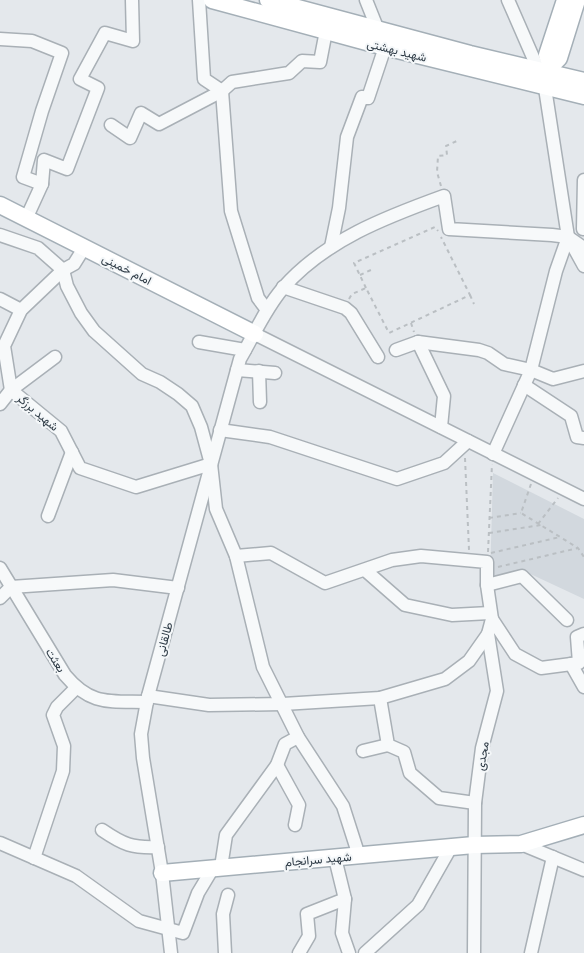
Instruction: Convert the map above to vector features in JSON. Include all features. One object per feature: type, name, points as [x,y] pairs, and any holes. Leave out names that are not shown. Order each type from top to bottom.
[{"type":"main road","name":"شهید بهشتی","points":[[212,0],[385,47],[584,81]]},
{"type":"main road","name":"شهید بهشتی","points":[[268,0],[546,74],[584,96]]},
{"type":"main road","points":[[546,74],[547,55],[565,0]]},
{"type":"main road","points":[[546,74],[559,58],[577,0]]},
{"type":"main road","name":"امام خمینی","points":[[0,205],[255,334]]},
{"type":"main road","name":"شهید سرانجام","points":[[162,873],[474,845],[521,844],[584,825]]},
{"type":"street","points":[[26,218],[42,184],[44,160],[67,169],[98,88],[80,80],[105,33],[133,41],[132,0]]},
{"type":"street","points":[[199,0],[204,79],[222,91]]},
{"type":"street","points":[[366,0],[378,30]]},
{"type":"street","points":[[508,0],[546,74],[568,237],[584,266]]},
{"type":"street","points":[[112,125],[130,138],[141,113],[159,124],[222,91],[232,82],[288,73],[302,61],[320,62],[326,31]]},
{"type":"street","points":[[0,39],[32,41],[62,53],[42,111],[23,176],[42,184]]},
{"type":"street","points":[[331,247],[339,208],[347,137],[362,98],[368,98],[385,47]]},
{"type":"street","points":[[222,91],[231,211],[258,298],[267,310]]},
{"type":"street","points":[[444,196],[449,229],[568,237],[584,229],[584,180]]},
{"type":"street","name":"طالقانی","points":[[171,953],[162,873],[143,758],[142,734],[148,699],[237,370],[245,350],[267,310],[284,287],[321,252],[387,217],[444,196]]},
{"type":"street","points":[[0,235],[38,248],[63,270],[67,286],[81,313],[94,331],[142,374],[160,382],[192,406],[201,427],[211,464],[216,509],[236,556],[263,667],[298,738],[343,806],[360,856]]},
{"type":"street","points":[[568,237],[584,248]]},
{"type":"street","points":[[493,454],[531,370],[556,271],[568,237]]},
{"type":"street","name":"شهید برزگر","points":[[84,248],[74,264],[63,270],[21,310],[4,346],[11,390],[61,430],[80,468],[136,487],[211,464]]},
{"type":"street","points":[[284,287],[345,308],[351,313],[378,357]]},
{"type":"street","points":[[0,299],[21,310]]},
{"type":"street","points":[[255,334],[584,499]]},
{"type":"street","points":[[198,342],[245,350]]},
{"type":"street","points":[[418,342],[444,396],[441,427]]},
{"type":"street","points":[[396,350],[418,342],[479,350],[488,353],[504,364],[531,370],[553,379],[584,371]]},
{"type":"street","points":[[0,404],[11,390],[55,357]]},
{"type":"street","points":[[237,370],[275,373]]},
{"type":"street","points":[[259,372],[260,402]]},
{"type":"street","points":[[524,385],[571,416],[577,437],[584,438]]},
{"type":"street","points":[[220,430],[270,437],[397,479],[444,463],[468,441]]},
{"type":"street","points":[[48,516],[72,452]]},
{"type":"street","points":[[236,556],[270,553],[325,583],[392,560],[421,556],[469,560],[487,566]]},
{"type":"street","name":"مجدی","points":[[474,953],[475,803],[482,748],[498,691],[488,634],[491,616],[487,585],[487,566]]},
{"type":"street","name":"بعثت","points":[[0,568],[65,675],[76,688],[88,696],[104,701],[148,699],[209,705],[282,704],[380,698],[445,679],[469,661],[488,634]]},
{"type":"street","points":[[365,570],[405,605],[452,615],[491,616],[515,654],[541,668],[579,663],[577,637],[584,634]]},
{"type":"street","points":[[487,585],[522,576],[566,620]]},
{"type":"street","points":[[0,598],[12,587],[113,580],[178,588]]},
{"type":"street","points":[[571,664],[584,687]]},
{"type":"street","points":[[34,858],[63,771],[64,746],[53,715],[57,707],[76,688]]},
{"type":"street","points":[[380,698],[388,745]]},
{"type":"street","points":[[0,843],[76,876],[139,921],[183,933],[198,894],[217,868],[226,835],[277,765],[285,744],[298,738]]},
{"type":"street","points":[[363,751],[388,745],[404,752],[410,773],[439,798],[475,803]]},
{"type":"street","points":[[277,765],[299,805],[295,825]]},
{"type":"street","points":[[102,830],[125,845],[137,848],[158,847]]},
{"type":"street","points":[[521,844],[584,870]]},
{"type":"street","points":[[365,953],[418,906],[451,847]]},
{"type":"street","points":[[531,953],[554,857]]},
{"type":"street","points":[[335,858],[345,899],[342,934],[349,953]]},
{"type":"street","points":[[225,953],[223,914],[228,895]]},
{"type":"street","points":[[296,952],[309,936],[308,914],[345,899]]},
{"type":"path","points":[[444,196],[436,172],[438,156],[447,155],[446,146],[459,140]]},
{"type":"path","points":[[470,294],[388,333],[354,263],[435,227],[470,294],[474,304]]},
{"type":"path","points":[[360,276],[374,269]]},
{"type":"path","points":[[345,308],[352,294],[366,288]]},
{"type":"path","points":[[468,441],[465,451],[469,560]]},
{"type":"path","points":[[493,454],[488,554],[560,536]]},
{"type":"path","points":[[521,513],[535,474]]},
{"type":"path","points":[[488,533],[539,524],[565,489]]},
{"type":"path","points":[[489,518],[521,513],[578,548],[584,557]]},
{"type":"path","points":[[487,566],[578,548]]},
{"type":"shaded area","points":[[493,473],[584,519],[584,599],[524,571],[490,578]]}]
